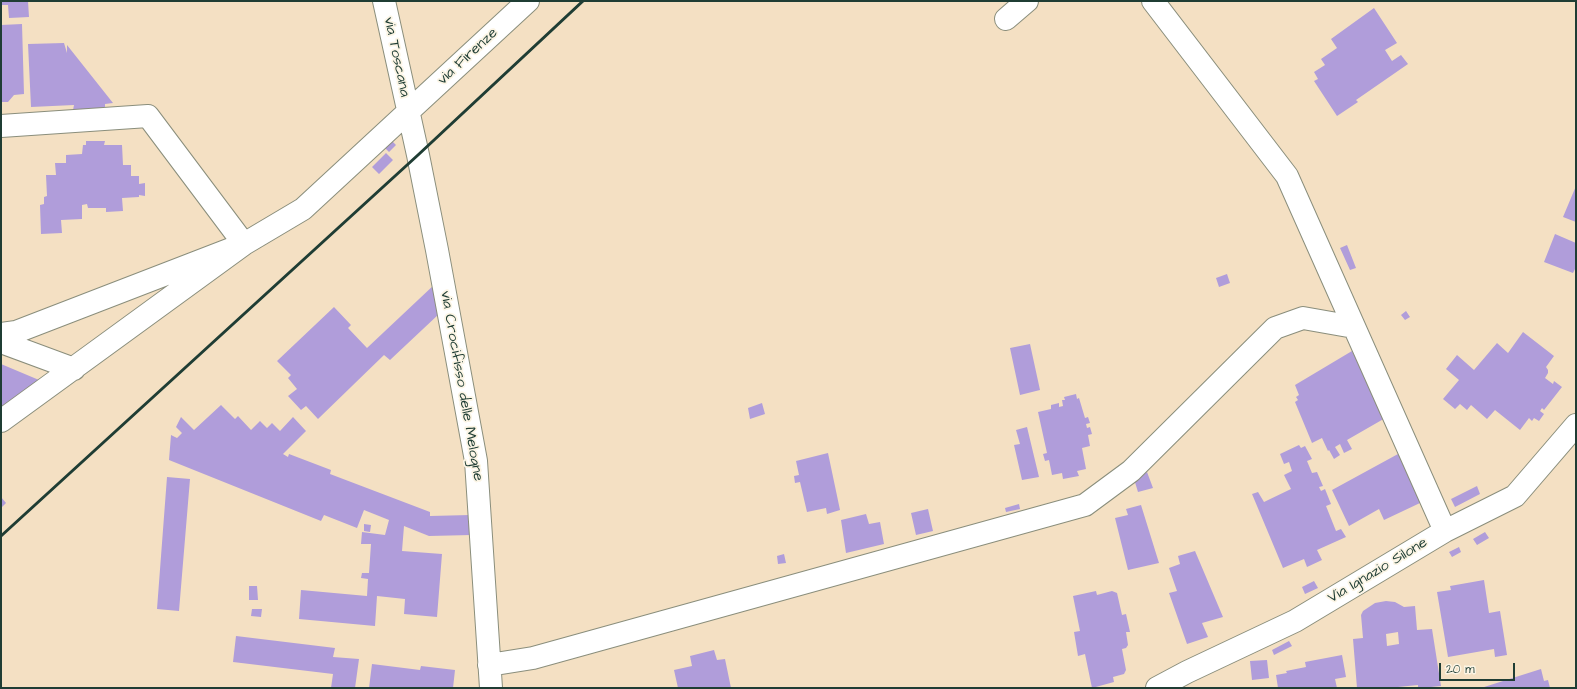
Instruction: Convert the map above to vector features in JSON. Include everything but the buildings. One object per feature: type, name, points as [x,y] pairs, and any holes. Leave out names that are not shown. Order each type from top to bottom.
[{"type":"street","name":"via Toscana","points":[[384,1],[408,112]]},
{"type":"street","name":"via Firenze","points":[[244,244],[303,209],[528,1]]},
{"type":"street","points":[[1006,19],[1027,1]]},
{"type":"street","points":[[1153,1],[1287,176],[1445,531]]},
{"type":"street","name":"via Crocifisso delle Melogne","points":[[408,112],[437,250],[476,461],[491,688]]},
{"type":"street","points":[[1,126],[148,116],[244,244]]},
{"type":"street","points":[[1,334],[16,332],[244,244]]},
{"type":"street","points":[[1,421],[244,244]]},
{"type":"street","points":[[489,665],[533,658],[1085,505],[1131,471],[1275,328],[1303,318],[1354,326]]},
{"type":"street","points":[[1,342],[74,369]]},
{"type":"street","name":"Via Ignazio Silone","points":[[1157,688],[1187,672],[1295,621],[1445,531],[1515,496],[1576,425]]},
{"type":"railway","points":[[1,536],[418,155],[583,1]]}]
